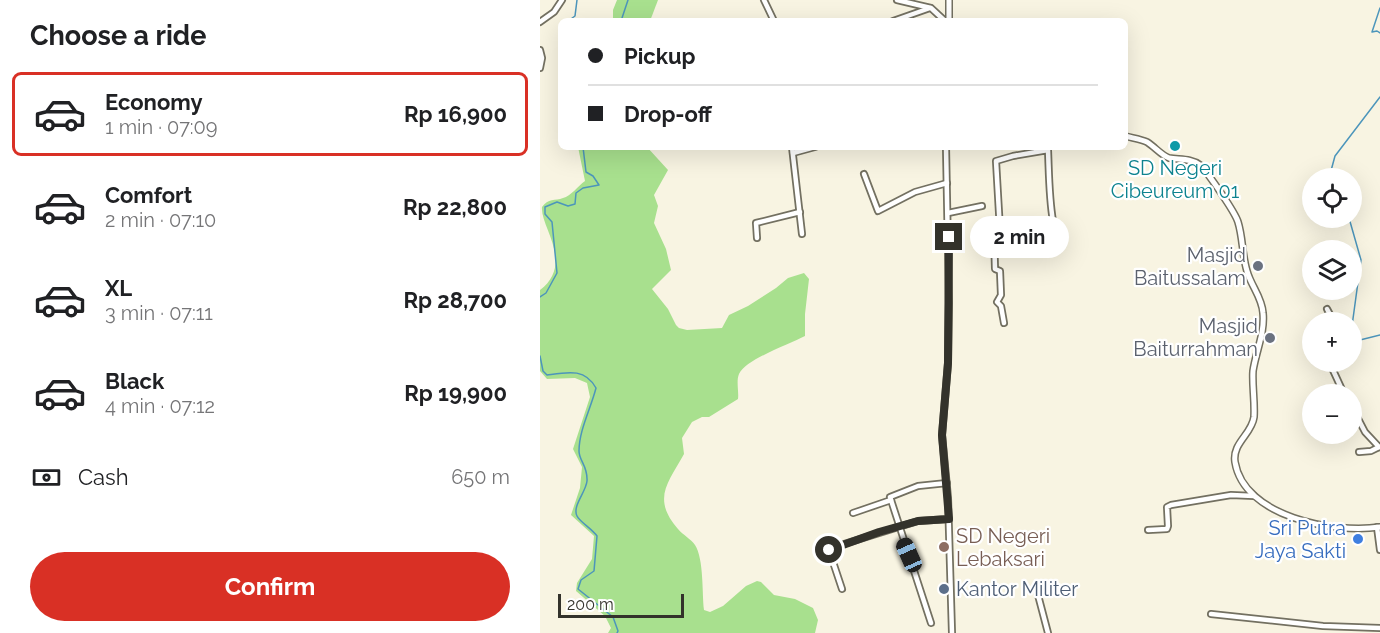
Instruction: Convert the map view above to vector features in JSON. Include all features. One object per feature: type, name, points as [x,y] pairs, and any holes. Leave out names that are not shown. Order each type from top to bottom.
[{"type":"main road","points":[[947,18],[949,0]]},
{"type":"main road","points":[[1128,137],[1145,141],[1167,157],[1197,164],[1211,180],[1238,220],[1246,268],[1260,299],[1263,317],[1261,339],[1253,372],[1254,417],[1234,457],[1242,480],[1254,496],[1268,506],[1302,521],[1358,529],[1379,527]]},
{"type":"street","points":[[543,20],[556,10],[562,0]]},
{"type":"street","points":[[764,0],[773,18]]},
{"type":"street","points":[[897,0],[931,8],[943,18]]},
{"type":"street","points":[[902,18],[931,8]]},
{"type":"street","points":[[540,50],[542,58],[540,68]]},
{"type":"street","points":[[792,150],[802,234]]},
{"type":"street","points":[[946,150],[948,363],[942,435],[949,519],[952,633]]},
{"type":"street","points":[[1000,230],[996,161],[1038,150]]},
{"type":"street","points":[[1004,323],[1001,306],[997,302],[1001,295],[1000,271],[995,269],[994,233],[1000,230],[1053,223],[1047,150]]},
{"type":"street","points":[[864,174],[878,211],[915,192],[947,183]]},
{"type":"street","points":[[948,213],[982,206]]},
{"type":"street","points":[[757,238],[756,223],[800,212]]},
{"type":"street","points":[[801,219],[809,217]]},
{"type":"street","points":[[1359,452],[1379,448],[1362,426]]},
{"type":"street","points":[[931,623],[891,500],[892,495],[918,486],[946,483]]},
{"type":"street","points":[[1148,530],[1164,530],[1168,527],[1167,507],[1170,505],[1231,495],[1254,496]]},
{"type":"street","points":[[853,513],[891,500]]},
{"type":"street","points":[[842,589],[830,549],[924,520],[949,519]]},
{"type":"street","points":[[1379,527],[1380,550]]},
{"type":"street","points":[[1038,595],[1048,633]]},
{"type":"street","points":[[1211,614],[1323,626],[1380,628]]},
{"type":"street","points":[[1322,633],[1323,626]]},
{"type":"green space","points":[[617,0],[658,0],[651,18],[613,18]]},
{"type":"green space","points":[[579,150],[650,150],[668,170],[654,195],[658,206],[654,223],[666,249],[671,270],[652,289],[679,328],[687,330],[722,328],[729,315],[748,306],[788,278],[804,273],[809,279],[805,336],[769,352],[743,368],[738,380],[738,399],[709,417],[702,417],[692,422],[682,438],[684,454],[668,482],[664,499],[670,518],[698,551],[704,610],[710,612],[723,606],[746,586],[757,581],[774,595],[795,599],[813,608],[818,620],[815,633],[608,633],[611,628],[605,616],[576,591],[577,583],[592,559],[594,536],[571,515],[580,488],[582,467],[573,449],[590,397],[587,383],[575,378],[547,379],[540,371],[540,290],[550,280],[555,268],[553,246],[542,207],[549,201],[566,197],[585,181]]},
{"type":"waterway","points":[[572,18],[575,16],[577,0]]},
{"type":"waterway","points":[[622,18],[628,0]]},
{"type":"waterway","points":[[1380,8],[1372,32],[1380,33]]},
{"type":"waterway","points":[[1332,168],[1335,156],[1380,97]]},
{"type":"waterway","points":[[540,297],[546,293],[557,273],[552,222],[545,214],[545,207],[557,202],[568,206],[575,204],[576,193],[583,188],[599,185],[593,176],[586,172],[583,150]]},
{"type":"waterway","points":[[1352,228],[1361,260],[1354,312]]},
{"type":"waterway","points":[[1362,340],[1380,335]]},
{"type":"waterway","points":[[540,356],[543,371],[547,375],[581,374],[587,377],[596,388],[580,443],[579,455],[586,471],[587,481],[576,508],[577,516],[597,536],[594,571],[581,580],[578,589],[613,617],[617,633]]},
{"type":"place","name":"SD Negeri Cibeureum 01","points":[[1175,146]]},
{"type":"place","name":"Masjid Baitussalam","points":[[1258,266]]},
{"type":"place","name":"Masjid Baiturrahman","points":[[1270,338]]},
{"type":"place","name":"Sri Putra Jaya Sakti","points":[[1358,539]]},
{"type":"place","name":"SD Negeri Lebaksari","points":[[944,547]]},
{"type":"place","name":"Kantor Militer","points":[[944,589]]},
{"type":"route","points":[[829,550],[918,521],[949,519],[942,435],[948,363],[949,237]]}]
